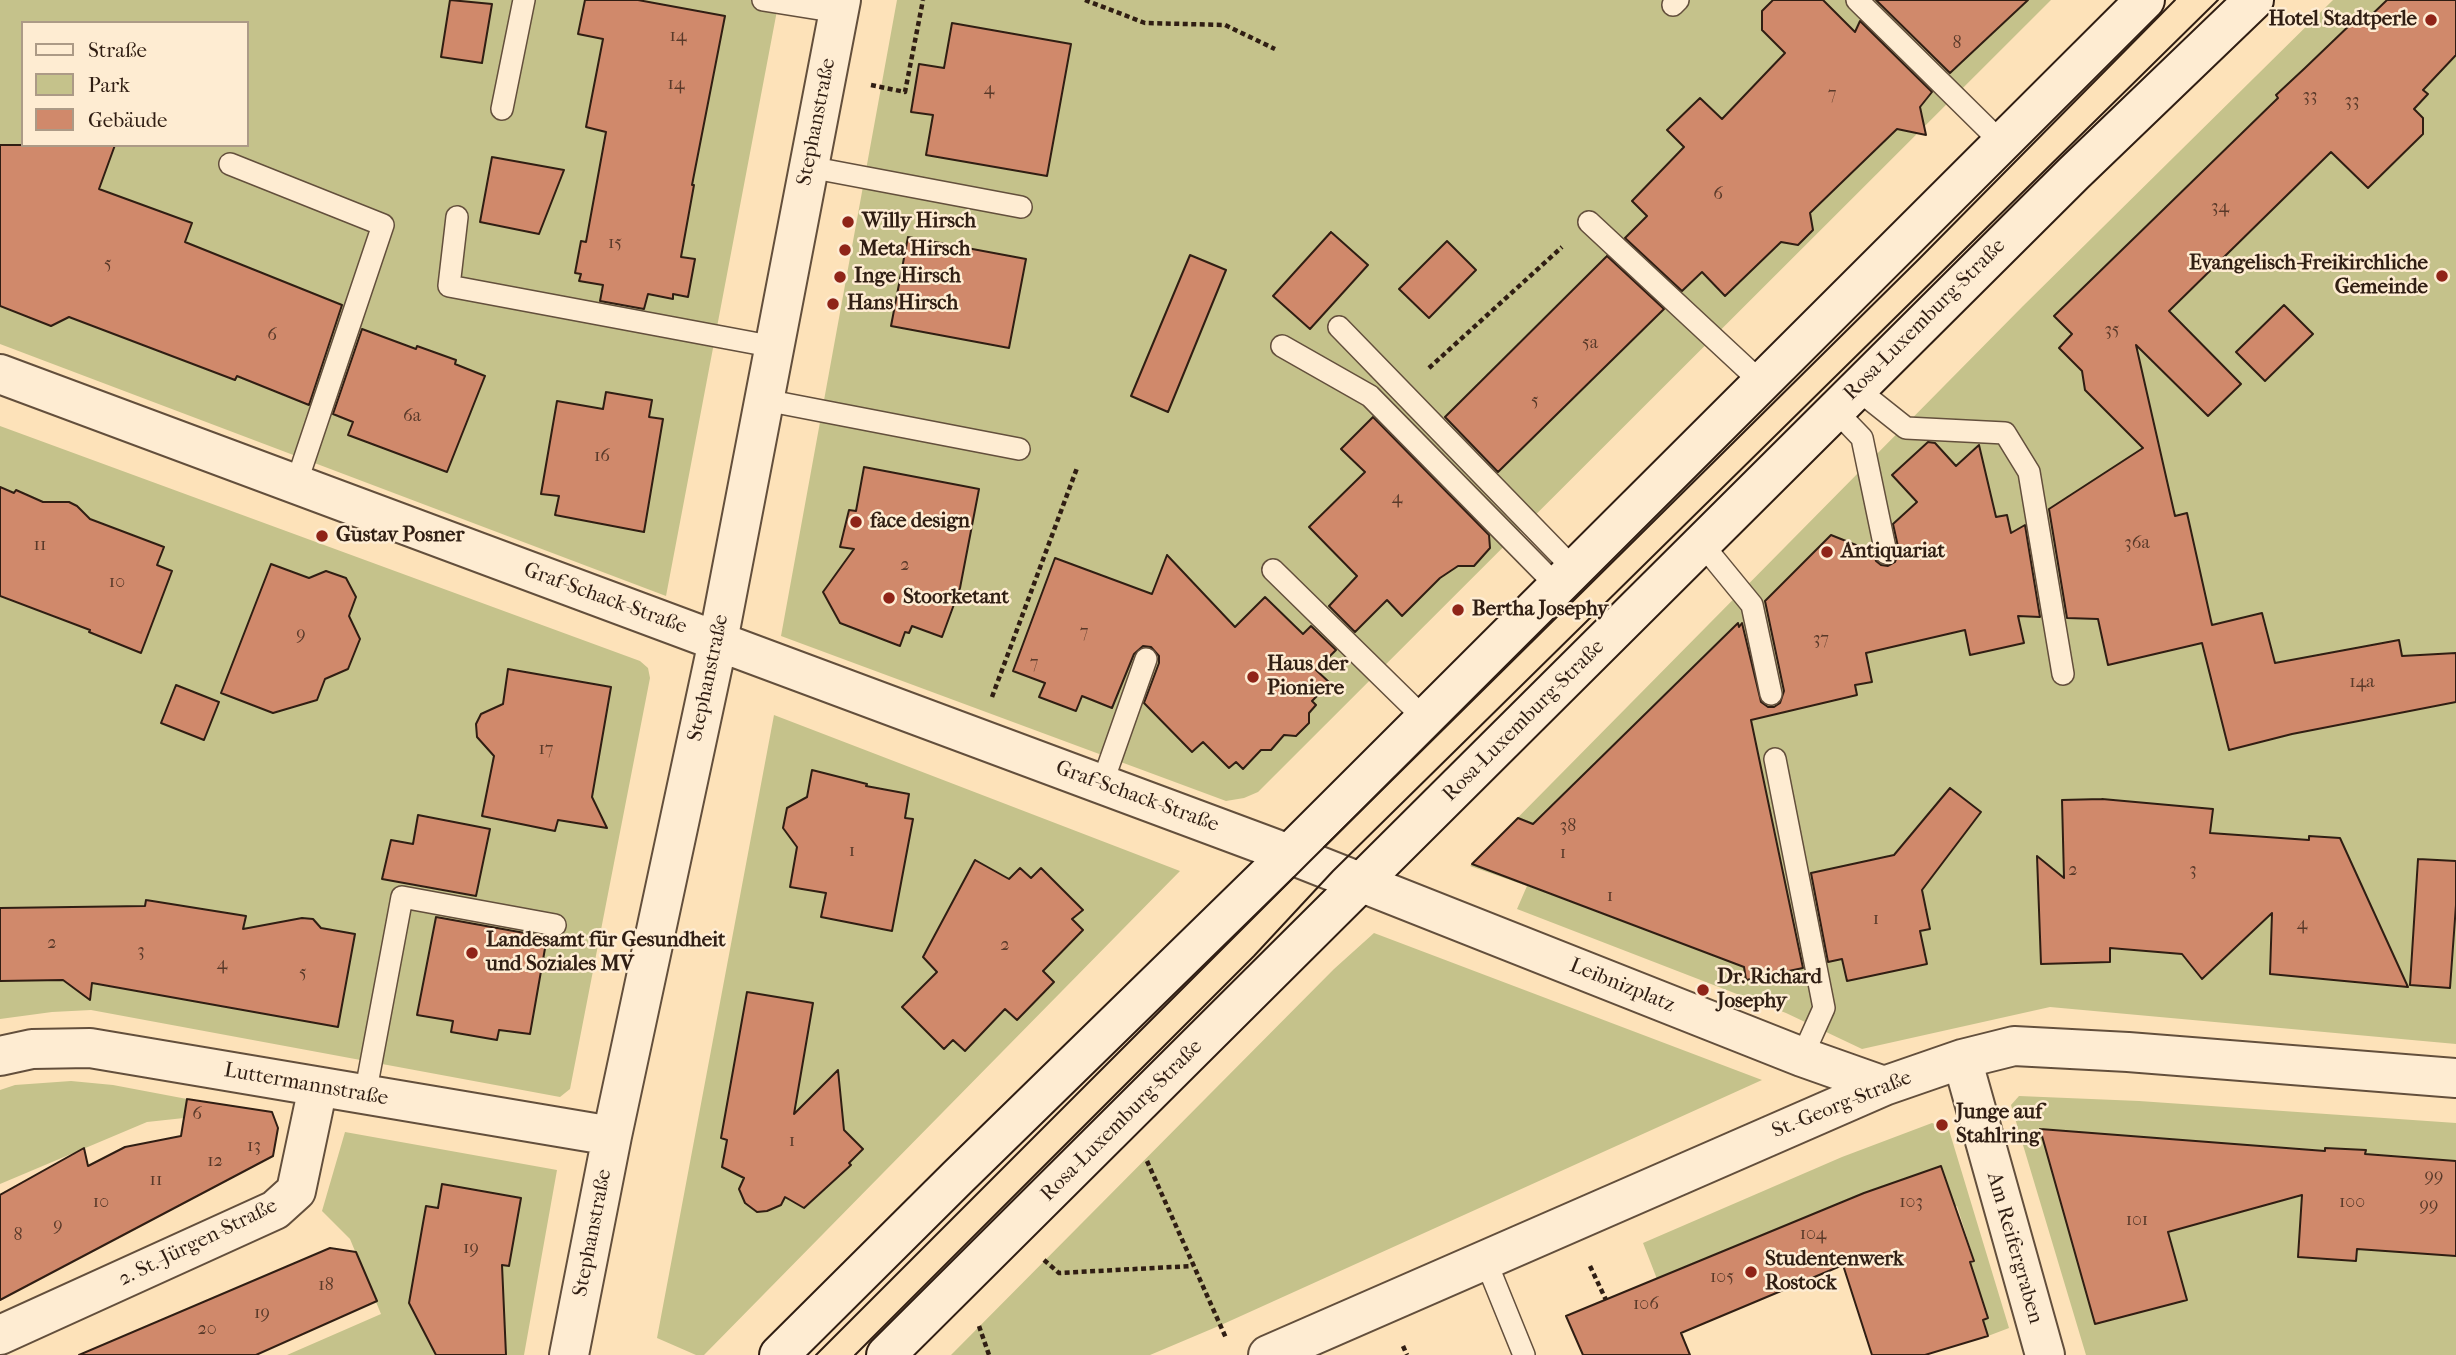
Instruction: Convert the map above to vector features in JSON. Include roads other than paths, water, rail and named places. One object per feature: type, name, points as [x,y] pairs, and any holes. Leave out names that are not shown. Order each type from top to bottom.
[{"type":"street","points":[[779,1355],[1289,854],[2145,0]]},
{"type":"street","name":"Rosa-Luxemburg-Straße","points":[[886,1355],[2074,173],[2254,0]]},
{"type":"street","name":"Stephanstraße","points":[[569,1355],[612,1136],[718,641],[840,6]]},
{"type":"street","name":"Graf-Schack-Straße","points":[[0,374],[1362,883]]},
{"type":"street","name":"Leibnizplatz","points":[[1362,883],[1802,1058],[1884,1086]]},
{"type":"street","name":"St.-Georg-Straße","points":[[1268,1355],[1884,1086],[1962,1059],[2014,1046],[2128,1052],[2456,1078]]},
{"type":"street","name":"Luttermannstraße","points":[[0,1056],[32,1048],[90,1048],[612,1136]]},
{"type":"street","name":"Am Reifergraben","points":[[1962,1059],[2045,1355]]},
{"type":"street","name":"2. St.-Jürgen-Straße","points":[[0,1335],[275,1210],[296,1191],[318,1087]]},
{"type":"lane","points":[[502,109],[524,0]]},
{"type":"lane","points":[[762,0],[840,6]]},
{"type":"lane","points":[[1857,0],[2001,142]]},
{"type":"lane","points":[[230,164],[383,225],[296,484]]},
{"type":"lane","points":[[809,167],[1021,207]]},
{"type":"lane","points":[[457,217],[449,286],[775,347]]},
{"type":"lane","points":[[1589,222],[1761,382]]},
{"type":"lane","points":[[1339,327],[1402,392],[1566,577]]},
{"type":"lane","points":[[1282,346],[1370,396],[1566,577]]},
{"type":"lane","points":[[765,400],[1019,449]]},
{"type":"lane","points":[[1846,400],[1862,438],[1886,553]]},
{"type":"lane","points":[[1846,400],[1906,428],[2006,433],[2029,472],[2063,674]]},
{"type":"lane","points":[[1702,544],[1752,605],[1771,694]]},
{"type":"lane","points":[[1273,569],[1424,718]]},
{"type":"lane","points":[[1102,784],[1146,659]]},
{"type":"lane","points":[[1774,759],[1824,1008],[1802,1058]]},
{"type":"lane","points":[[365,1095],[402,897],[555,925]]},
{"type":"lane","points":[[1485,1259],[1524,1355]]},
{"type":"tram line","points":[[816,1355],[1309,862],[1919,259],[2175,0]]},
{"type":"tram line","points":[[855,1355],[1254,956],[1333,871],[2218,0]]},
{"type":"place","name":"Hotel Stadtperle","points":[[2431,20]]},
{"type":"place","name":"Willy Hirsch","points":[[848,222]]},
{"type":"place","name":"Meta Hirsch","points":[[845,250]]},
{"type":"place","name":"Evangelisch-Freikirchliche Gemeinde","points":[[2442,276]]},
{"type":"place","name":"Inge Hirsch","points":[[840,277]]},
{"type":"place","name":"Hans Hirsch","points":[[833,304]]},
{"type":"place","name":"face design","points":[[856,522]]},
{"type":"place","name":"Gustav Posner","points":[[322,536]]},
{"type":"place","name":"Antiquariat","points":[[1827,552]]},
{"type":"place","name":"Stoorketant","points":[[889,598]]},
{"type":"place","name":"Bertha Josephy","points":[[1458,610]]},
{"type":"place","name":"Haus der Pioniere","points":[[1253,677]]},
{"type":"place","name":"Landesamt für Gesundheit und Soziales MV","points":[[472,953]]},
{"type":"place","name":"Dr. Richard Josephy","points":[[1703,990]]},
{"type":"place","name":"Junge auf Stahlring","points":[[1942,1125]]},
{"type":"place","name":"Studentenwerk Rostock","points":[[1751,1272]]}]
